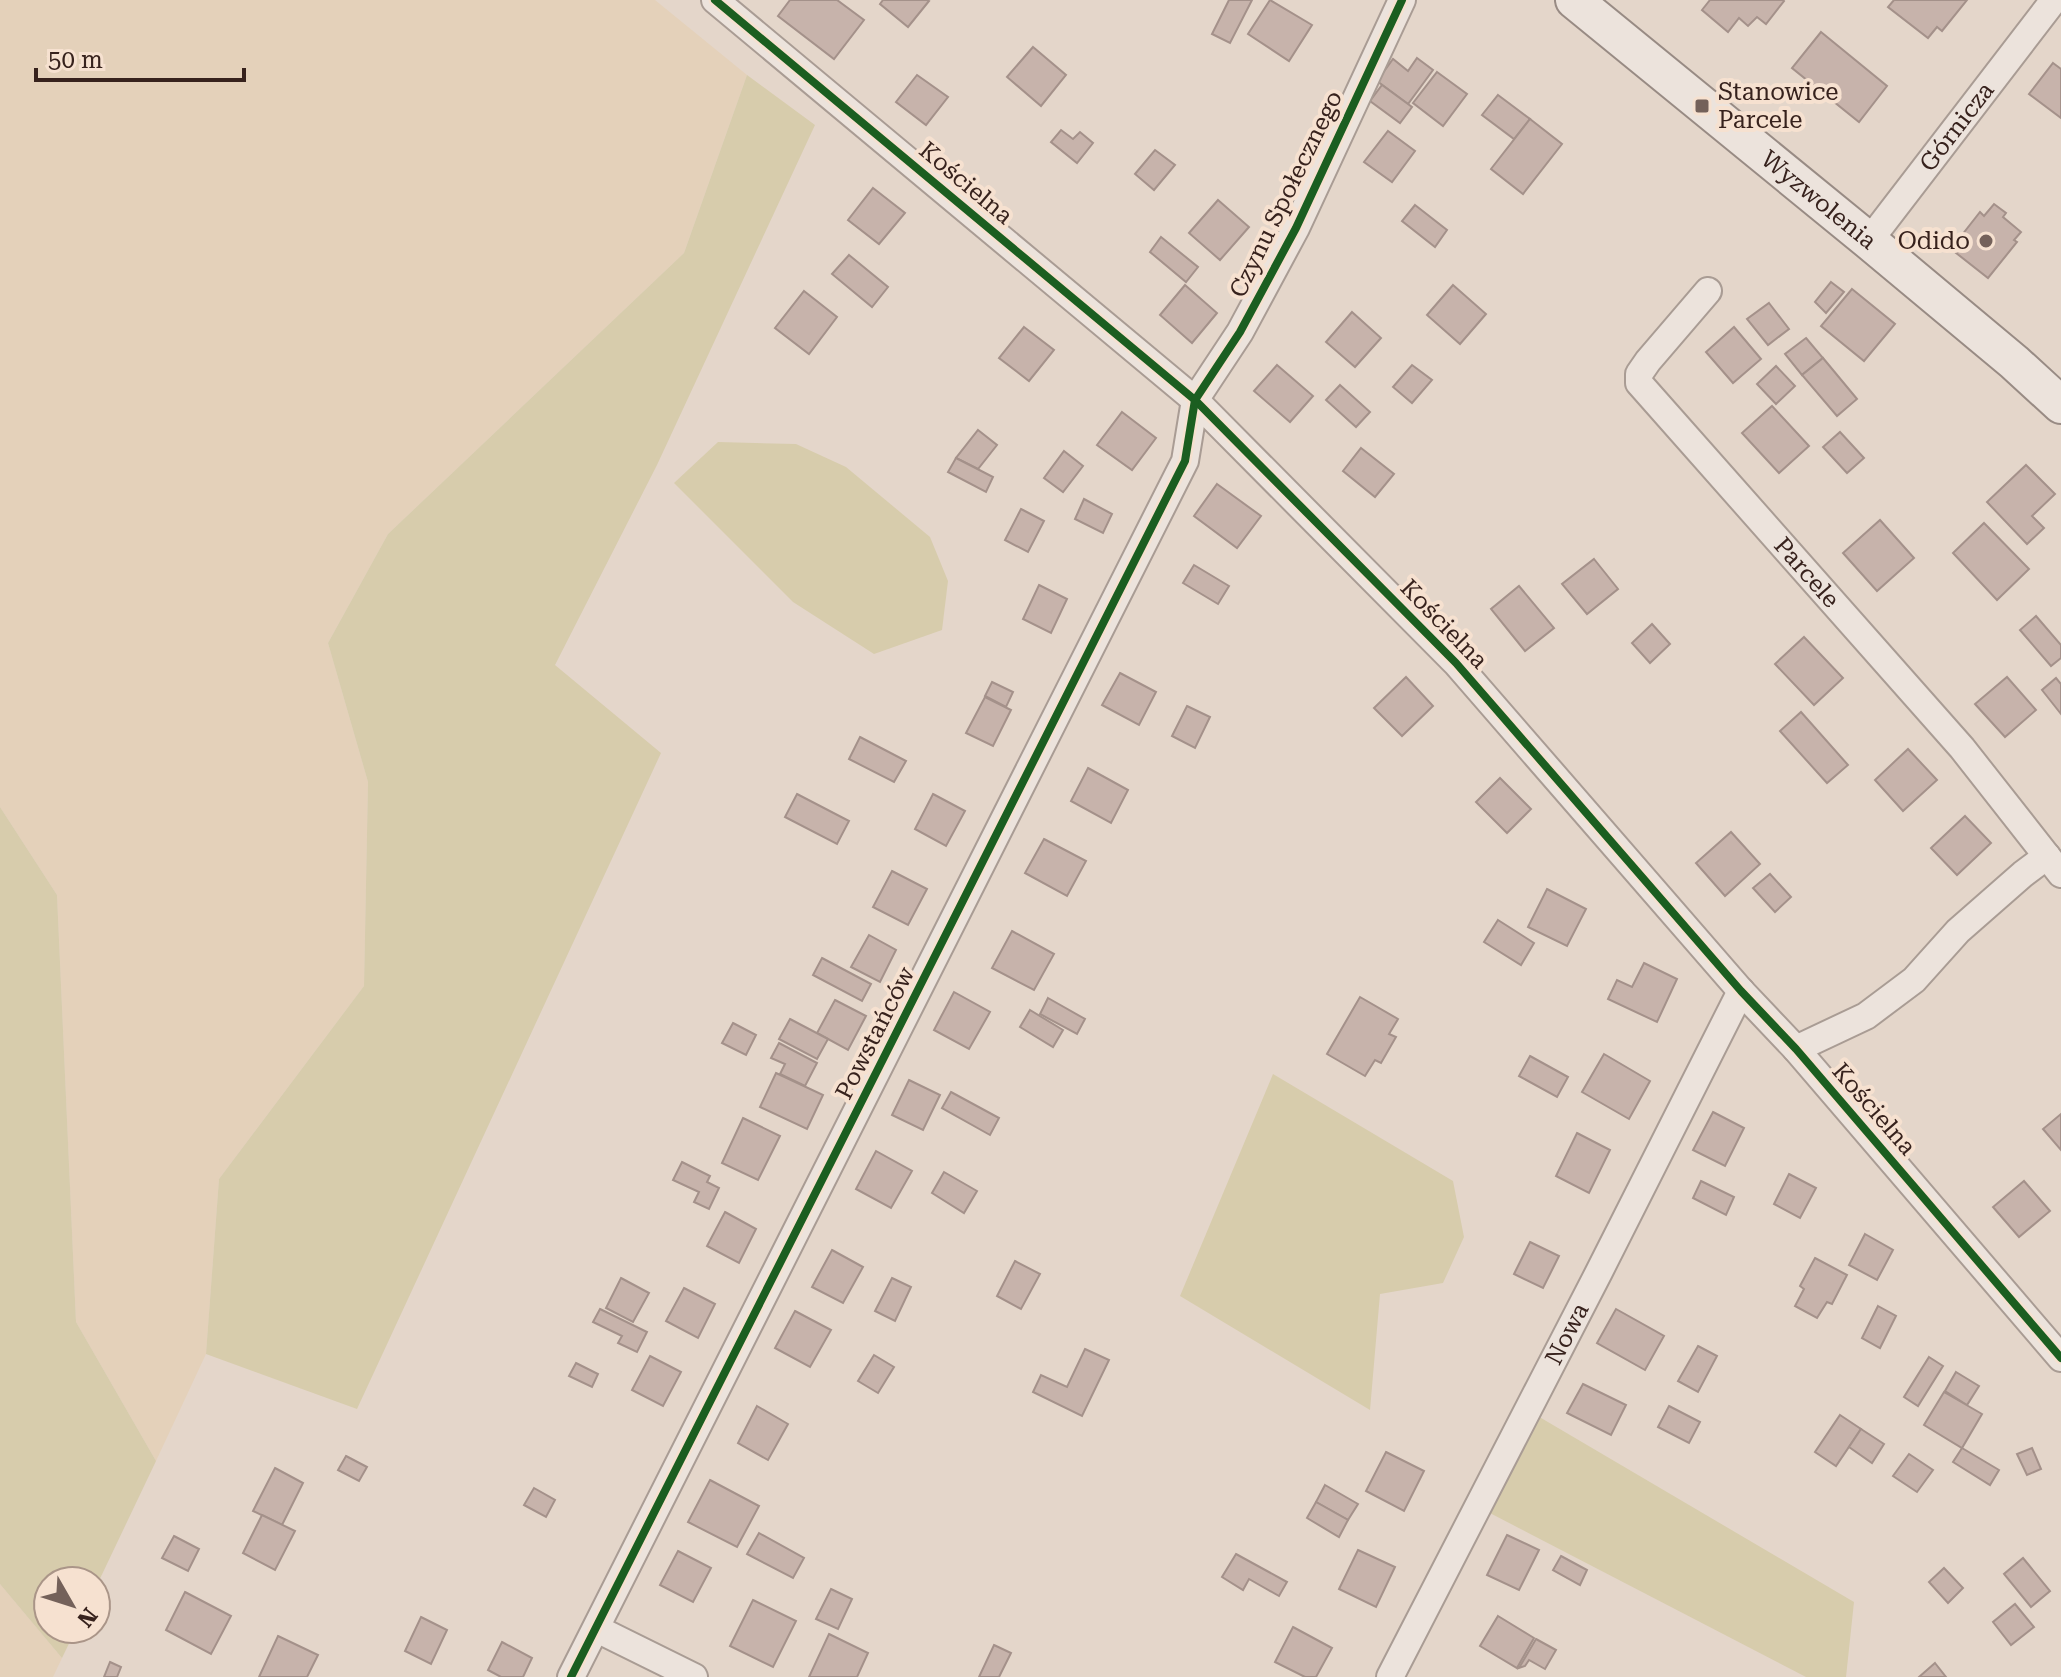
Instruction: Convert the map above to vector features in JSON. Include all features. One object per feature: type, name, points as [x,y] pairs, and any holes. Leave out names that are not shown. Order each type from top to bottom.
[{"type":"main road","name":"Wyzwolenia","points":[[1574,0],[1869,241],[2061,405]]},
{"type":"street","name":"Kościelna","points":[[715,0],[1195,400],[1456,663],[1741,991],[1796,1049],[2061,1358]]},
{"type":"street","name":"Czynu Społecznego","points":[[1195,400],[1240,332],[1296,228],[1402,0]]},
{"type":"street","name":"Górnicza","points":[[1869,241],[2053,11]]},
{"type":"street","name":"Parcele","points":[[1708,291],[1648,361],[1639,374],[1639,383],[1962,748],[2054,865],[2023,874],[1958,931],[1914,980],[1866,1016],[1796,1049]]},
{"type":"street","name":"Powstańców","points":[[571,1677],[1185,461],[1195,400]]},
{"type":"street","name":"Nowa","points":[[1390,1677],[1741,991]]},
{"type":"street","points":[[597,1629],[694,1677]]},
{"type":"shaded area","points":[[0,0],[655,0],[747,75],[684,253],[388,534],[328,643],[368,782],[364,986],[219,1179],[206,1354],[156,1461],[76,1322],[57,895],[0,807]]},
{"type":"shaded area","points":[[747,75],[815,125],[657,465],[555,665],[661,753],[357,1409],[206,1354],[219,1179],[364,986],[368,782],[328,643],[388,534],[684,253]]},
{"type":"shaded area","points":[[718,442],[796,444],[846,467],[930,537],[948,581],[942,630],[874,654],[793,602],[674,483]]},
{"type":"shaded area","points":[[0,807],[57,895],[76,1322],[156,1461],[106,1565],[32,1565],[32,1622],[0,1584]]},
{"type":"shaded area","points":[[1273,1074],[1453,1181],[1464,1237],[1443,1283],[1380,1294],[1370,1410],[1180,1296]]},
{"type":"shaded area","points":[[1536,1415],[1854,1602],[1846,1677],[1806,1677],[1486,1511]]},
{"type":"shaded area","points":[[0,1584],[32,1622],[32,1645],[51,1645],[62,1658],[53,1677],[0,1677]]},
{"type":"shaded area","points":[[51,1645],[68,1645],[62,1658]]},
{"type":"building","points":[[790,0],[837,0],[864,20],[834,59],[778,16]]},
{"type":"building","points":[[883,0],[929,1],[908,27],[880,4]]},
{"type":"building","points":[[1229,0],[1252,0],[1230,43],[1212,34]]},
{"type":"building","points":[[1270,0],[1312,25],[1289,61],[1248,34]]},
{"type":"building","points":[[1710,0],[1784,1],[1766,24],[1757,17],[1748,26],[1739,18],[1728,32],[1702,10]]},
{"type":"building","points":[[1894,0],[1967,0],[1942,31],[1937,27],[1928,38],[1888,7]]},
{"type":"building","points":[[1821,32],[1887,86],[1859,122],[1792,68]]},
{"type":"building","points":[[1033,47],[1066,75],[1041,106],[1007,77]]},
{"type":"building","points":[[1417,58],[1433,70],[1408,104],[1377,81],[1393,59],[1408,71]]},
{"type":"building","points":[[2053,63],[2061,69],[2061,118],[2029,94]]},
{"type":"building","points":[[1437,72],[1467,94],[1443,126],[1413,103]]},
{"type":"building","points":[[917,75],[948,97],[926,125],[896,102]]},
{"type":"building","points":[[1382,85],[1412,107],[1400,123],[1370,101]]},
{"type":"building","points":[[1498,95],[1530,119],[1514,139],[1482,115]]},
{"type":"building","points":[[1530,119],[1562,144],[1523,194],[1491,169]]},
{"type":"building","points":[[1061,130],[1073,139],[1080,132],[1093,143],[1077,163],[1051,142]]},
{"type":"building","points":[[1388,131],[1415,151],[1392,182],[1364,162]]},
{"type":"building","points":[[1155,150],[1175,165],[1154,190],[1135,174]]},
{"type":"building","points":[[873,188],[905,213],[879,244],[848,220]]},
{"type":"building","points":[[1218,200],[1249,227],[1220,260],[1189,233]]},
{"type":"building","name":"Odido","points":[[1994,204],[2006,213],[2003,217],[2021,232],[2014,240],[2017,242],[1988,278],[1951,249],[1980,212],[1984,216]]},
{"type":"building","points":[[1415,205],[1447,230],[1435,247],[1402,221]]},
{"type":"building","points":[[1161,237],[1198,267],[1186,282],[1150,252]]},
{"type":"building","points":[[849,255],[888,287],[872,307],[832,274]]},
{"type":"building","points":[[1831,282],[1844,292],[1826,313],[1815,302]]},
{"type":"building","points":[[1185,285],[1217,313],[1192,343],[1160,315]]},
{"type":"building","points":[[1453,285],[1486,314],[1460,344],[1427,315]]},
{"type":"building","points":[[1852,289],[1895,324],[1864,361],[1821,326]]},
{"type":"building","points":[[804,291],[837,317],[809,354],[775,328]]},
{"type":"building","points":[[1769,303],[1789,329],[1768,345],[1747,319]]},
{"type":"building","points":[[1352,312],[1381,338],[1355,367],[1326,342]]},
{"type":"building","points":[[1024,327],[1054,350],[1029,381],[999,358]]},
{"type":"building","points":[[1734,327],[1761,359],[1733,383],[1706,352]]},
{"type":"building","points":[[1806,338],[1823,358],[1802,375],[1785,354]]},
{"type":"building","points":[[1823,358],[1857,399],[1837,416],[1802,375]]},
{"type":"building","points":[[1277,365],[1313,396],[1290,422],[1254,391]]},
{"type":"building","points":[[1412,365],[1432,380],[1412,403],[1393,387]]},
{"type":"building","points":[[1776,366],[1795,386],[1776,404],[1757,384]]},
{"type":"building","points":[[1340,385],[1370,412],[1356,427],[1326,400]]},
{"type":"building","points":[[1772,406],[1809,446],[1779,473],[1742,433]]},
{"type":"building","points":[[1122,412],[1156,438],[1132,470],[1097,445]]},
{"type":"building","points":[[978,430],[997,445],[978,469],[956,458]]},
{"type":"building","points":[[1840,432],[1864,458],[1847,473],[1823,447]]},
{"type":"building","points":[[1361,448],[1394,474],[1375,497],[1343,471]]},
{"type":"building","points":[[1064,451],[1083,466],[1063,492],[1044,478]]},
{"type":"building","points":[[956,458],[993,477],[986,492],[948,472]]},
{"type":"building","points":[[2026,465],[2055,494],[2032,516],[2044,528],[2027,544],[1987,502]]},
{"type":"building","points":[[1217,484],[1261,516],[1237,548],[1194,516]]},
{"type":"building","points":[[1084,499],[1112,514],[1103,533],[1075,519]]},
{"type":"building","points":[[1021,509],[1044,521],[1028,552],[1005,540]]},
{"type":"building","points":[[1880,520],[1914,558],[1877,591],[1843,553]]},
{"type":"building","points":[[1984,523],[2029,569],[1997,600],[1953,553]]},
{"type":"building","points":[[1594,559],[1618,589],[1587,614],[1562,584]]},
{"type":"building","points":[[1194,565],[1229,586],[1218,604],[1183,583]]},
{"type":"building","points":[[1039,585],[1067,599],[1051,633],[1023,619]]},
{"type":"building","points":[[1519,586],[1554,628],[1525,651],[1491,609]]},
{"type":"building","points":[[2036,616],[2061,645],[2061,658],[2051,666],[2020,630]]},
{"type":"building","points":[[1652,624],[1670,644],[1650,663],[1632,643]]},
{"type":"building","points":[[1804,637],[1843,678],[1814,705],[1775,664]]},
{"type":"building","points":[[1120,673],[1156,692],[1139,725],[1102,705]]},
{"type":"building","points":[[1406,677],[1433,706],[1402,736],[1374,708]]},
{"type":"building","points":[[2007,677],[2036,710],[2005,737],[1975,704]]},
{"type":"building","points":[[2056,678],[2061,684],[2061,714],[2042,690]]},
{"type":"building","points":[[992,682],[1013,692],[1006,707],[985,696]]},
{"type":"building","points":[[985,697],[1011,710],[993,746],[966,733]]},
{"type":"building","points":[[1187,706],[1210,717],[1195,748],[1172,736]]},
{"type":"building","points":[[1801,712],[1848,765],[1827,783],[1780,731]]},
{"type":"building","points":[[860,737],[906,761],[894,782],[849,759]]},
{"type":"building","points":[[1908,749],[1937,780],[1903,811],[1875,780]]},
{"type":"building","points":[[1088,768],[1128,790],[1111,823],[1071,801]]},
{"type":"building","points":[[1500,778],[1531,809],[1507,833],[1476,802]]},
{"type":"building","points":[[797,794],[849,821],[837,844],[785,817]]},
{"type":"building","points":[[933,794],[965,811],[946,846],[915,829]]},
{"type":"building","points":[[1965,816],[1991,843],[1957,875],[1931,848]]},
{"type":"building","points":[[1731,832],[1760,864],[1725,896],[1696,863]]},
{"type":"building","points":[[1044,839],[1086,861],[1067,896],[1025,873]]},
{"type":"building","points":[[892,871],[927,889],[908,925],[873,907]]},
{"type":"building","points":[[1770,874],[1791,897],[1775,912],[1753,888]]},
{"type":"building","points":[[1547,889],[1586,909],[1567,946],[1528,927]]},
{"type":"building","points":[[1498,920],[1534,943],[1521,965],[1484,942]]},
{"type":"building","points":[[1012,931],[1054,954],[1034,990],[992,968]]},
{"type":"building","points":[[869,935],[896,950],[880,982],[851,967]]},
{"type":"building","points":[[822,958],[871,984],[862,1001],[813,975]]},
{"type":"building","points":[[1644,963],[1677,979],[1657,1022],[1608,999],[1617,980],[1632,987]]},
{"type":"building","points":[[954,992],[990,1012],[969,1049],[934,1030]]},
{"type":"building","points":[[1360,997],[1398,1019],[1389,1034],[1396,1037],[1381,1063],[1375,1060],[1365,1076],[1327,1054]]},
{"type":"building","points":[[1048,998],[1085,1019],[1077,1034],[1040,1014]]},
{"type":"building","points":[[835,1000],[866,1016],[848,1050],[817,1033]]},
{"type":"building","points":[[1030,1010],[1063,1030],[1053,1047],[1020,1027]]},
{"type":"building","points":[[790,1019],[828,1039],[817,1059],[779,1039]]},
{"type":"building","points":[[733,1023],[756,1035],[746,1055],[722,1043]]},
{"type":"building","points":[[779,1043],[817,1063],[805,1086],[780,1074],[785,1064],[771,1058]]},
{"type":"building","points":[[1604,1054],[1650,1081],[1629,1119],[1582,1092]]},
{"type":"building","points":[[1530,1056],[1568,1077],[1557,1097],[1519,1076]]},
{"type":"building","points":[[776,1073],[823,1095],[807,1129],[760,1107]]},
{"type":"building","points":[[909,1080],[940,1095],[923,1130],[892,1115]]},
{"type":"building","points":[[951,1092],[999,1118],[990,1135],[942,1108]]},
{"type":"building","points":[[1713,1112],[1744,1128],[1725,1166],[1693,1150]]},
{"type":"building","points":[[2061,1114],[2061,1150],[2043,1129]]},
{"type":"building","points":[[743,1118],[780,1136],[758,1180],[722,1163]]},
{"type":"building","points":[[1577,1133],[1610,1150],[1589,1193],[1556,1176]]},
{"type":"building","points":[[876,1151],[912,1171],[891,1208],[856,1189]]},
{"type":"building","points":[[682,1162],[710,1176],[707,1182],[719,1188],[709,1209],[694,1202],[699,1192],[673,1180]]},
{"type":"building","points":[[944,1172],[977,1191],[964,1213],[932,1193]]},
{"type":"building","points":[[1789,1174],[1816,1188],[1800,1218],[1774,1204]]},
{"type":"building","points":[[1701,1181],[1734,1197],[1726,1215],[1693,1198]]},
{"type":"building","points":[[2024,1181],[2050,1211],[2019,1237],[1993,1207]]},
{"type":"building","points":[[725,1212],[756,1229],[739,1263],[707,1246]]},
{"type":"building","points":[[1865,1234],[1893,1250],[1877,1280],[1849,1265]]},
{"type":"building","points":[[1530,1242],[1559,1256],[1543,1288],[1514,1274]]},
{"type":"building","points":[[832,1250],[863,1267],[843,1303],[812,1287]]},
{"type":"building","points":[[1815,1258],[1847,1275],[1832,1304],[1827,1302],[1817,1318],[1795,1306],[1804,1289],[1800,1286]]},
{"type":"building","points":[[1015,1261],[1040,1274],[1021,1309],[997,1296]]},
{"type":"building","points":[[621,1278],[649,1293],[633,1322],[606,1308]]},
{"type":"building","points":[[892,1278],[911,1287],[895,1321],[875,1311]]},
{"type":"building","points":[[684,1288],[715,1304],[698,1338],[666,1321]]},
{"type":"building","points":[[1878,1306],[1896,1316],[1880,1348],[1862,1338]]},
{"type":"building","points":[[600,1309],[647,1332],[637,1352],[618,1343],[622,1336],[593,1322]]},
{"type":"building","points":[[1616,1309],[1664,1336],[1645,1370],[1597,1343]]},
{"type":"building","points":[[795,1311],[831,1330],[810,1367],[775,1348]]},
{"type":"building","points":[[1698,1346],[1717,1356],[1698,1392],[1678,1381]]},
{"type":"building","points":[[1085,1349],[1109,1360],[1082,1416],[1033,1392],[1041,1375],[1067,1387]]},
{"type":"building","points":[[874,1355],[894,1367],[878,1393],[858,1381]]},
{"type":"building","points":[[650,1356],[681,1372],[663,1406],[632,1390]]},
{"type":"building","points":[[1929,1357],[1943,1366],[1918,1406],[1904,1397]]},
{"type":"building","points":[[576,1363],[598,1374],[592,1387],[569,1376]]},
{"type":"building","points":[[1956,1372],[1979,1386],[1967,1405],[1945,1391]]},
{"type":"building","points":[[1583,1384],[1626,1405],[1611,1435],[1567,1413]]},
{"type":"building","points":[[1944,1392],[1982,1414],[1962,1448],[1924,1425]]},
{"type":"building","points":[[757,1406],[788,1424],[768,1460],[738,1443]]},
{"type":"building","points":[[1669,1406],[1700,1422],[1689,1443],[1658,1427]]},
{"type":"building","points":[[1840,1415],[1861,1429],[1836,1466],[1815,1452]]},
{"type":"building","points":[[1861,1429],[1884,1444],[1872,1463],[1849,1447]]},
{"type":"building","points":[[1962,1448],[1999,1470],[1990,1485],[1953,1462]]},
{"type":"building","points":[[2032,1448],[2041,1469],[2027,1475],[2017,1454]]},
{"type":"building","points":[[1386,1452],[1424,1471],[1404,1511],[1366,1491]]},
{"type":"building","points":[[1909,1454],[1933,1470],[1917,1492],[1893,1476]]},
{"type":"building","points":[[346,1456],[367,1467],[359,1481],[338,1470]]},
{"type":"building","points":[[275,1468],[303,1483],[282,1525],[253,1511]]},
{"type":"building","points":[[710,1480],[759,1506],[737,1547],[688,1522]]},
{"type":"building","points":[[1325,1485],[1358,1504],[1348,1520],[1316,1502]]},
{"type":"building","points":[[534,1488],[555,1500],[546,1517],[524,1505]]},
{"type":"building","points":[[1316,1502],[1348,1520],[1339,1537],[1307,1518]]},
{"type":"building","points":[[262,1515],[295,1531],[275,1570],[243,1553]]},
{"type":"building","points":[[759,1533],[804,1558],[793,1578],[747,1554]]},
{"type":"building","points":[[1507,1535],[1539,1550],[1519,1590],[1487,1575]]},
{"type":"building","points":[[174,1536],[199,1549],[188,1571],[162,1558]]},
{"type":"building","points":[[1358,1550],[1395,1567],[1376,1607],[1339,1589]]},
{"type":"building","points":[[678,1551],[711,1568],[693,1602],[660,1585]]},
{"type":"building","points":[[1236,1554],[1287,1582],[1279,1596],[1249,1579],[1243,1590],[1222,1577]]},
{"type":"building","points":[[1561,1556],[1587,1570],[1580,1585],[1553,1570]]},
{"type":"building","points":[[2023,1558],[2050,1591],[2031,1607],[2004,1574]]},
{"type":"building","points":[[1944,1568],[1963,1588],[1948,1603],[1929,1582]]},
{"type":"building","points":[[831,1589],[852,1599],[838,1629],[816,1619]]},
{"type":"building","points":[[185,1592],[231,1616],[211,1654],[166,1630]]},
{"type":"building","points":[[753,1600],[796,1621],[773,1667],[730,1646]]},
{"type":"building","points":[[2015,1604],[2034,1627],[2011,1645],[1993,1622]]},
{"type":"building","points":[[1498,1616],[1534,1638],[1517,1668],[1480,1646]]},
{"type":"building","points":[[421,1617],[447,1630],[431,1664],[405,1651]]},
{"type":"building","points":[[1293,1627],[1332,1648],[1316,1677],[1305,1677],[1275,1662]]},
{"type":"building","points":[[829,1634],[868,1653],[857,1677],[809,1677]]},
{"type":"building","points":[[278,1636],[318,1655],[307,1677],[259,1677]]},
{"type":"building","points":[[1536,1639],[1556,1650],[1545,1669],[1529,1660],[1519,1668]]},
{"type":"building","points":[[502,1642],[532,1658],[523,1677],[501,1677],[488,1670]]},
{"type":"building","points":[[994,1645],[1011,1653],[999,1677],[979,1677]]},
{"type":"building","points":[[110,1662],[121,1667],[117,1677],[104,1677]]},
{"type":"building","points":[[1935,1663],[1946,1677],[1919,1677]]},
{"type":"cycle path","points":[[715,0],[1195,400],[1456,663],[1741,991],[1796,1049],[2061,1358]]},
{"type":"cycle path","points":[[571,1677],[1185,461],[1195,400],[1240,332],[1296,228],[1402,0]]},
{"type":"place","name":"Stanowice Parcele","points":[[1702,106]]},
{"type":"place","name":"Odido","points":[[1986,241]]}]
